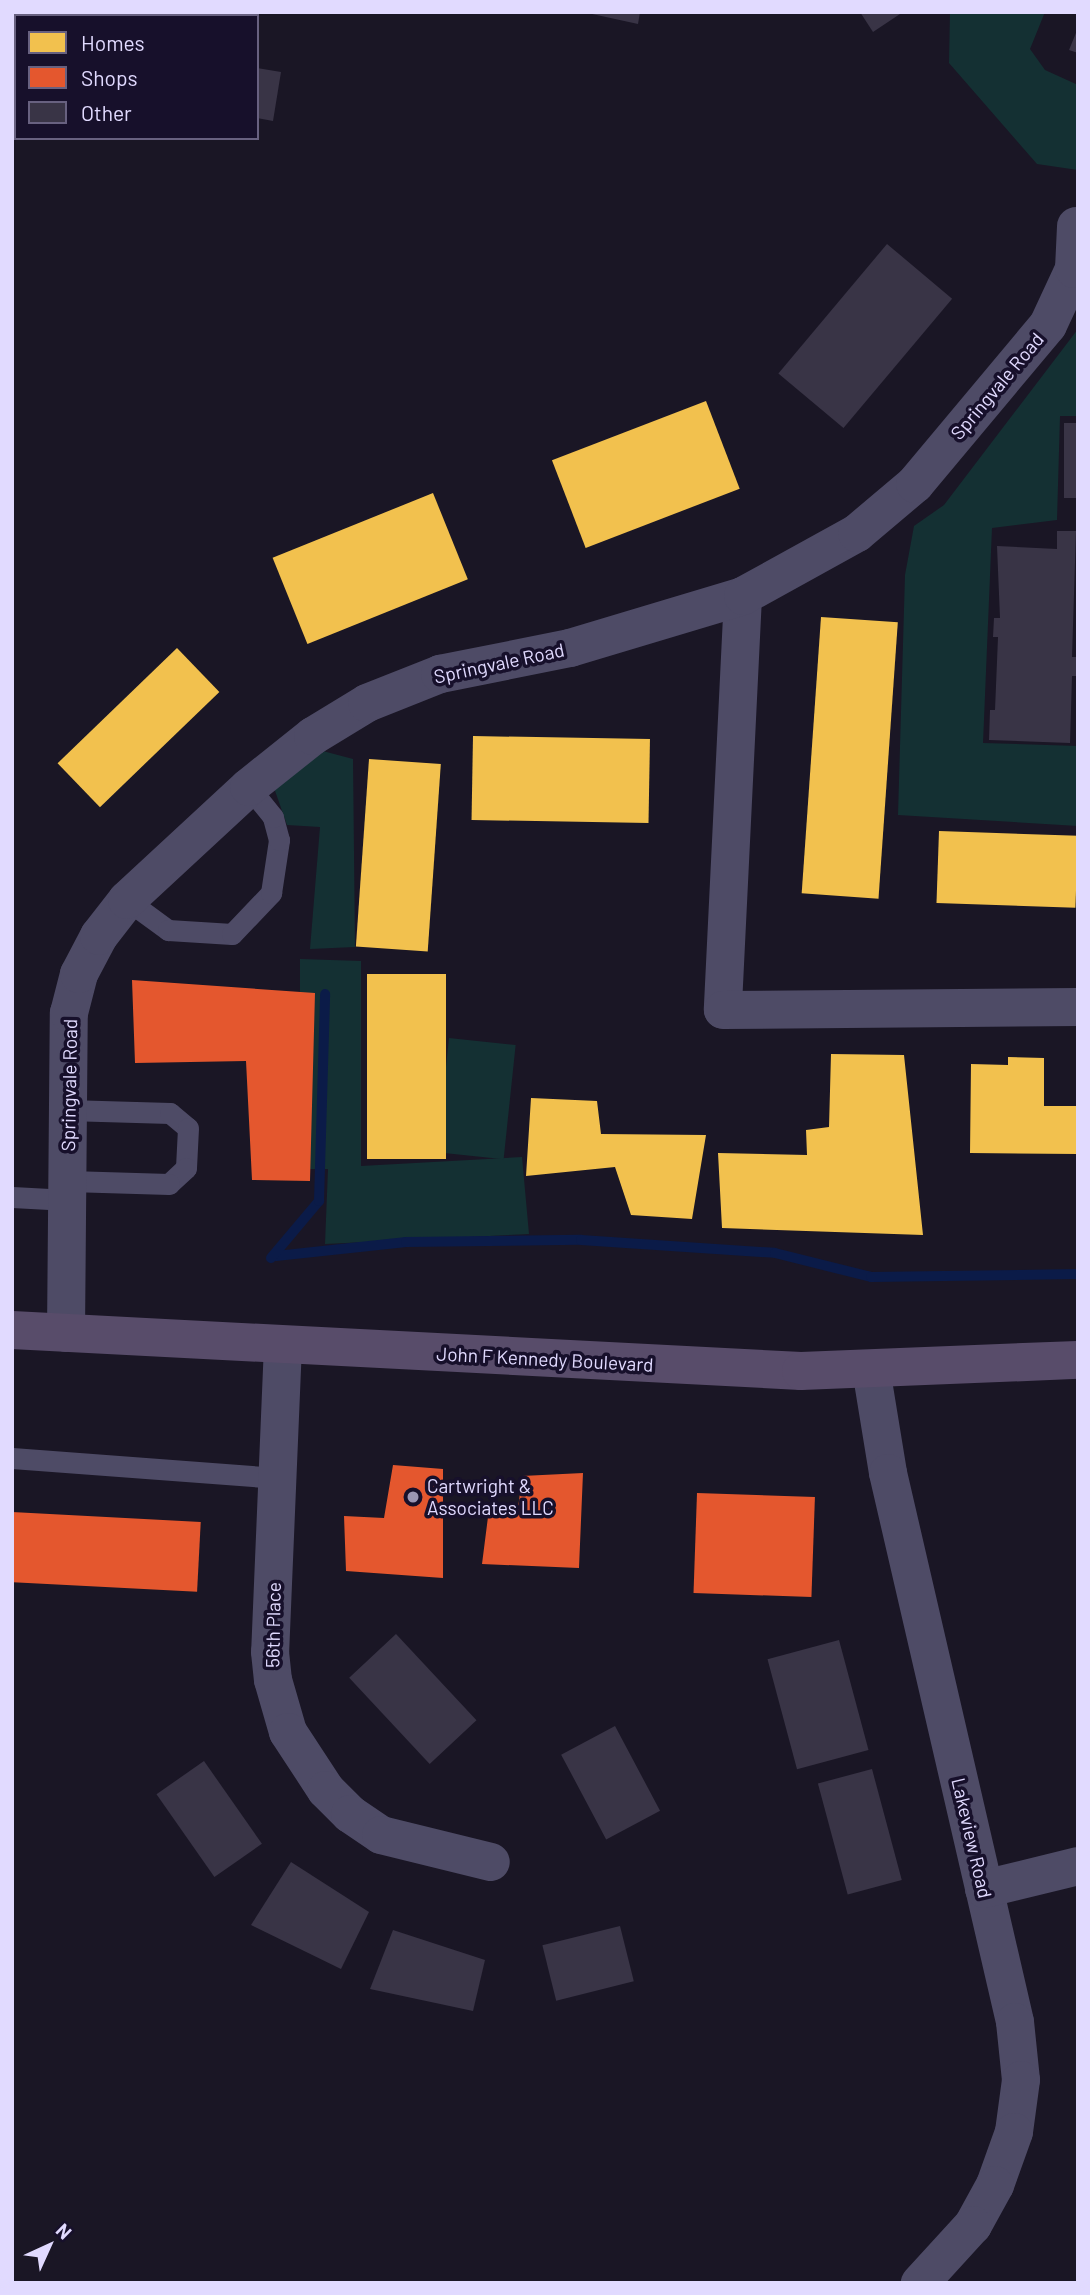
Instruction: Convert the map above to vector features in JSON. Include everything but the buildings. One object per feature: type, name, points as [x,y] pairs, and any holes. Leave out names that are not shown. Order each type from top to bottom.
[{"type":"main road","name":"John F Kennedy Boulevard","points":[[12,1330],[706,1368],[871,1369],[1078,1360]]},
{"type":"street","name":"Springvale Road","points":[[66,1333],[69,1013],[79,974],[99,936],[127,900],[249,787],[313,736],[396,691],[440,674],[570,648],[743,596],[857,533],[915,484],[1048,325],[1074,269],[1076,226]]},
{"type":"street","points":[[743,596],[723,1010],[1078,1007]]},
{"type":"street","name":"56th Place","points":[[284,1345],[270,1652],[277,1700],[288,1732],[326,1790],[349,1814],[381,1835],[491,1862]]},
{"type":"street","name":"Lakeview Road","points":[[871,1369],[888,1473],[1015,2022],[1021,2080],[1014,2132],[995,2185],[973,2225],[920,2283]]},
{"type":"street","points":[[984,1889],[1078,1866]]},
{"type":"lane","points":[[127,900],[168,930],[232,934],[271,892],[279,840],[274,817],[249,787]]},
{"type":"lane","points":[[12,1197],[169,1184],[186,1168],[187,1128],[170,1113],[67,1110]]},
{"type":"lane","points":[[12,1458],[278,1478]]},
{"type":"green space","points":[[950,12],[1045,12],[1030,49],[1045,70],[1078,85],[1078,170],[1037,164],[949,63]]},
{"type":"green space","points":[[1078,329],[1078,416],[1060,416],[1057,520],[992,528],[983,743],[1078,746],[1078,826],[898,815],[905,575],[914,526],[944,505]]},
{"type":"green space","points":[[319,750],[353,759],[355,947],[310,949],[320,827],[287,825],[273,785]]},
{"type":"green space","points":[[300,959],[361,961],[361,1166],[522,1157],[529,1234],[325,1244],[328,1169],[300,1169]]},
{"type":"green space","points":[[449,1038],[516,1045],[504,1159],[437,1152]]},
{"type":"waterway","points":[[271,1258],[319,1201],[325,994]]},
{"type":"waterway","points":[[276,1256],[406,1242],[581,1240],[775,1253],[871,1277],[1078,1274]]},
{"type":"place","name":"Cartwright & Associates LLC","points":[[413,1497]]}]
